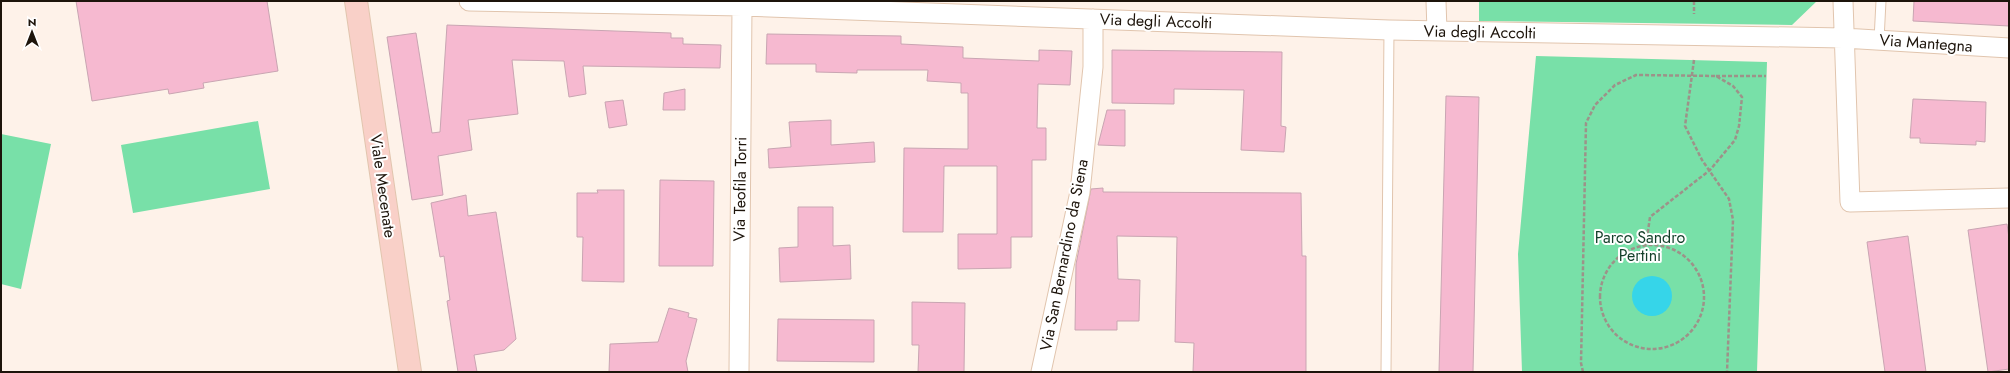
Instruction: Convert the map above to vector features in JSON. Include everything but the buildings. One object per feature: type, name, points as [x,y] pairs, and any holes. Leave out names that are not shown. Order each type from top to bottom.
[{"type":"main road","name":"Viale Mecenate","points":[[356,1],[410,372]]},
{"type":"street","name":"Via degli Accolti","points":[[469,1],[742,6],[1389,30],[1843,38]]},
{"type":"street","points":[[1436,1],[1438,31]]},
{"type":"street","points":[[1843,1],[1843,38],[1850,202],[2009,198]]},
{"type":"street","name":"Via Teofila Torri","points":[[739,372],[742,6]]},
{"type":"street","name":"Via San Bernardino da Siena","points":[[1041,372],[1080,192],[1093,67],[1093,19]]},
{"type":"street","name":"Via Mantegna","points":[[1843,38],[2009,48]]},
{"type":"lane","points":[[1879,40],[1881,1]]},
{"type":"lane","points":[[1386,372],[1389,30]]},
{"type":"path","points":[[1694,60],[1685,126],[1702,160],[1730,199],[1733,220],[1727,372]]},
{"type":"path","points":[[1583,372],[1581,363],[1586,123],[1595,106],[1615,85],[1636,75],[1766,76]]},
{"type":"path","points":[[1646,245],[1650,217],[1710,170],[1735,140],[1739,126],[1742,96],[1733,86],[1716,76]]},
{"type":"path","points":[[1646,245],[1663,246],[1678,252],[1691,262],[1700,276],[1704,292],[1703,308],[1697,324],[1687,336],[1673,345],[1657,350],[1639,348],[1622,340],[1609,328],[1601,311],[1599,293],[1604,276],[1614,261],[1629,250],[1646,245]]},
{"type":"green space","points":[[1479,1],[1817,1],[1792,25],[1479,21]]},
{"type":"green space","name":"Parco Sandro Pertini","points":[[1536,56],[1767,62],[1757,372],[1522,372],[1518,254]]},
{"type":"green space","points":[[258,121],[270,189],[133,213],[121,145]]},
{"type":"green space","points":[[1,134],[51,144],[21,289],[1,284]]},
{"type":"water","points":[[1656,276],[1663,279],[1669,285],[1672,296],[1671,304],[1663,313],[1656,316],[1648,316],[1641,313],[1633,304],[1632,292],[1635,285],[1644,277]]}]
